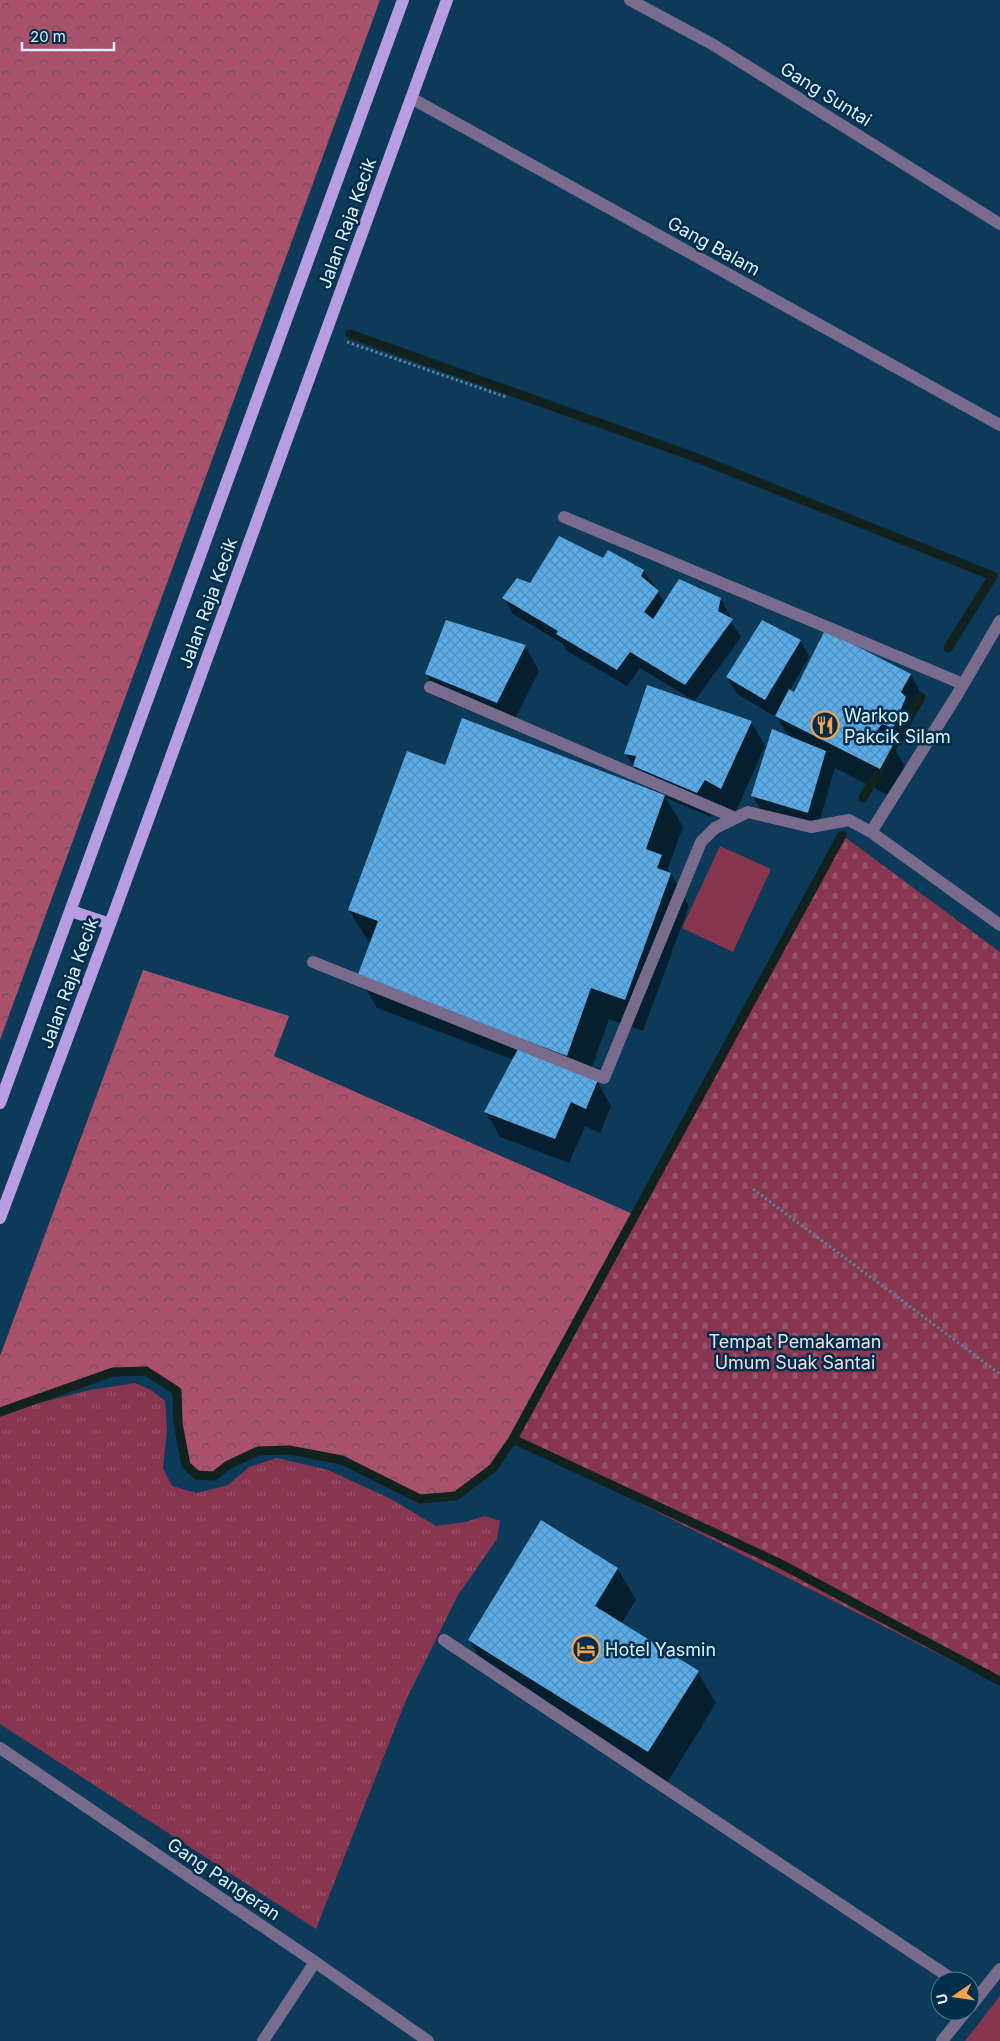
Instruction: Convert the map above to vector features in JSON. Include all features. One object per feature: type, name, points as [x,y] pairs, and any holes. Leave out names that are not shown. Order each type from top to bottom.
[{"type":"main road","name":"Jalan Raja Kecik","points":[[0,1103],[403,0]]},
{"type":"main road","name":"Jalan Raja Kecik","points":[[0,1218],[110,924],[447,0]]},
{"type":"main road","points":[[71,911],[110,924]]},
{"type":"street","name":"Gang Suntai","points":[[630,0],[712,44],[1000,224]]},
{"type":"street","name":"Gang Balam","points":[[411,98],[1000,425]]},
{"type":"street","points":[[564,517],[963,684]]},
{"type":"street","points":[[872,832],[1000,620]]},
{"type":"street","points":[[430,687],[733,817]]},
{"type":"street","points":[[313,962],[604,1078],[702,842],[715,828],[733,817],[748,812],[811,827],[849,820],[872,832],[1000,925]]},
{"type":"street","points":[[444,1640],[940,1971]]},
{"type":"street","name":"Gang Pangeran","points":[[0,1748],[428,2041]]},
{"type":"street","points":[[262,2041],[315,1962]]},
{"type":"street","points":[[980,1990],[1000,1969]]},
{"type":"street","points":[[942,2041],[958,2021]]},
{"type":"path","points":[[325,334],[506,397]]},
{"type":"path","points":[[753,1189],[1000,1374]]},
{"type":"green space","points":[[0,0],[380,0],[0,1040]]},
{"type":"green space","name":"Tempat Pemakaman Umum Suak Santai","points":[[842,835],[1000,952],[1000,1685],[513,1439]]},
{"type":"green space","points":[[720,846],[771,869],[733,952],[682,928]]},
{"type":"green space","points":[[143,970],[289,1016],[274,1056],[635,1215],[513,1439],[493,1468],[456,1496],[427,1499],[342,1460],[289,1450],[258,1451],[228,1465],[214,1476],[197,1475],[186,1465],[178,1423],[177,1391],[146,1371],[113,1372],[0,1412],[0,1356]]},
{"type":"green space","points":[[135,1383],[151,1390],[165,1401],[167,1430],[163,1468],[172,1486],[197,1493],[228,1485],[249,1467],[277,1458],[328,1470],[391,1499],[436,1526],[465,1522],[485,1516],[500,1521],[497,1539],[458,1595],[406,1700],[316,1929],[0,1724],[0,1413],[90,1390]]},
{"type":"green space","points":[[1000,1996],[1000,2041],[965,2041]]},
{"type":"building","points":[[559,536],[603,558],[608,550],[644,570],[641,576],[659,591],[644,612],[653,619],[679,579],[721,598],[718,611],[733,619],[685,685],[630,652],[617,670],[556,634],[558,631],[502,598],[517,578],[530,583]]},
{"type":"building","points":[[446,620],[526,645],[497,703],[425,674]]},
{"type":"building","points":[[762,620],[801,640],[765,700],[726,677]]},
{"type":"building","points":[[825,630],[911,674],[901,692],[906,697],[893,728],[882,724],[874,734],[893,745],[880,769],[775,716],[789,689],[794,692]]},
{"type":"building","points":[[647,685],[752,721],[721,789],[705,780],[697,793],[633,766],[636,756],[624,754]]},
{"type":"building","points":[[462,718],[665,795],[646,849],[662,855],[657,868],[671,873],[625,1000],[591,988],[567,1056],[357,977],[378,921],[348,910],[407,751],[445,765]]},
{"type":"building","points":[[772,729],[826,751],[808,813],[751,796]]},
{"type":"building","points":[[518,1049],[598,1080],[586,1109],[571,1102],[555,1139],[484,1112]]},
{"type":"building","points":[[541,1520],[618,1568],[595,1606],[699,1671],[648,1752],[468,1640]]},
{"type":"waterway","points":[[350,334],[692,456],[993,576],[948,648]]},
{"type":"waterway","points":[[863,798],[921,697]]},
{"type":"waterway","points":[[513,1439],[842,835]]},
{"type":"waterway","points":[[0,1412],[113,1372],[146,1371],[177,1391],[178,1423],[186,1465],[197,1475],[214,1476],[228,1465],[258,1451],[289,1450],[342,1460],[420,1499],[456,1496],[493,1468],[513,1439],[777,1562],[1000,1681]]},
{"type":"place","name":"Warkop Pakcik Silam","points":[[825,725]]},
{"type":"place","name":"Hotel Yasmin","points":[[586,1649]]}]
